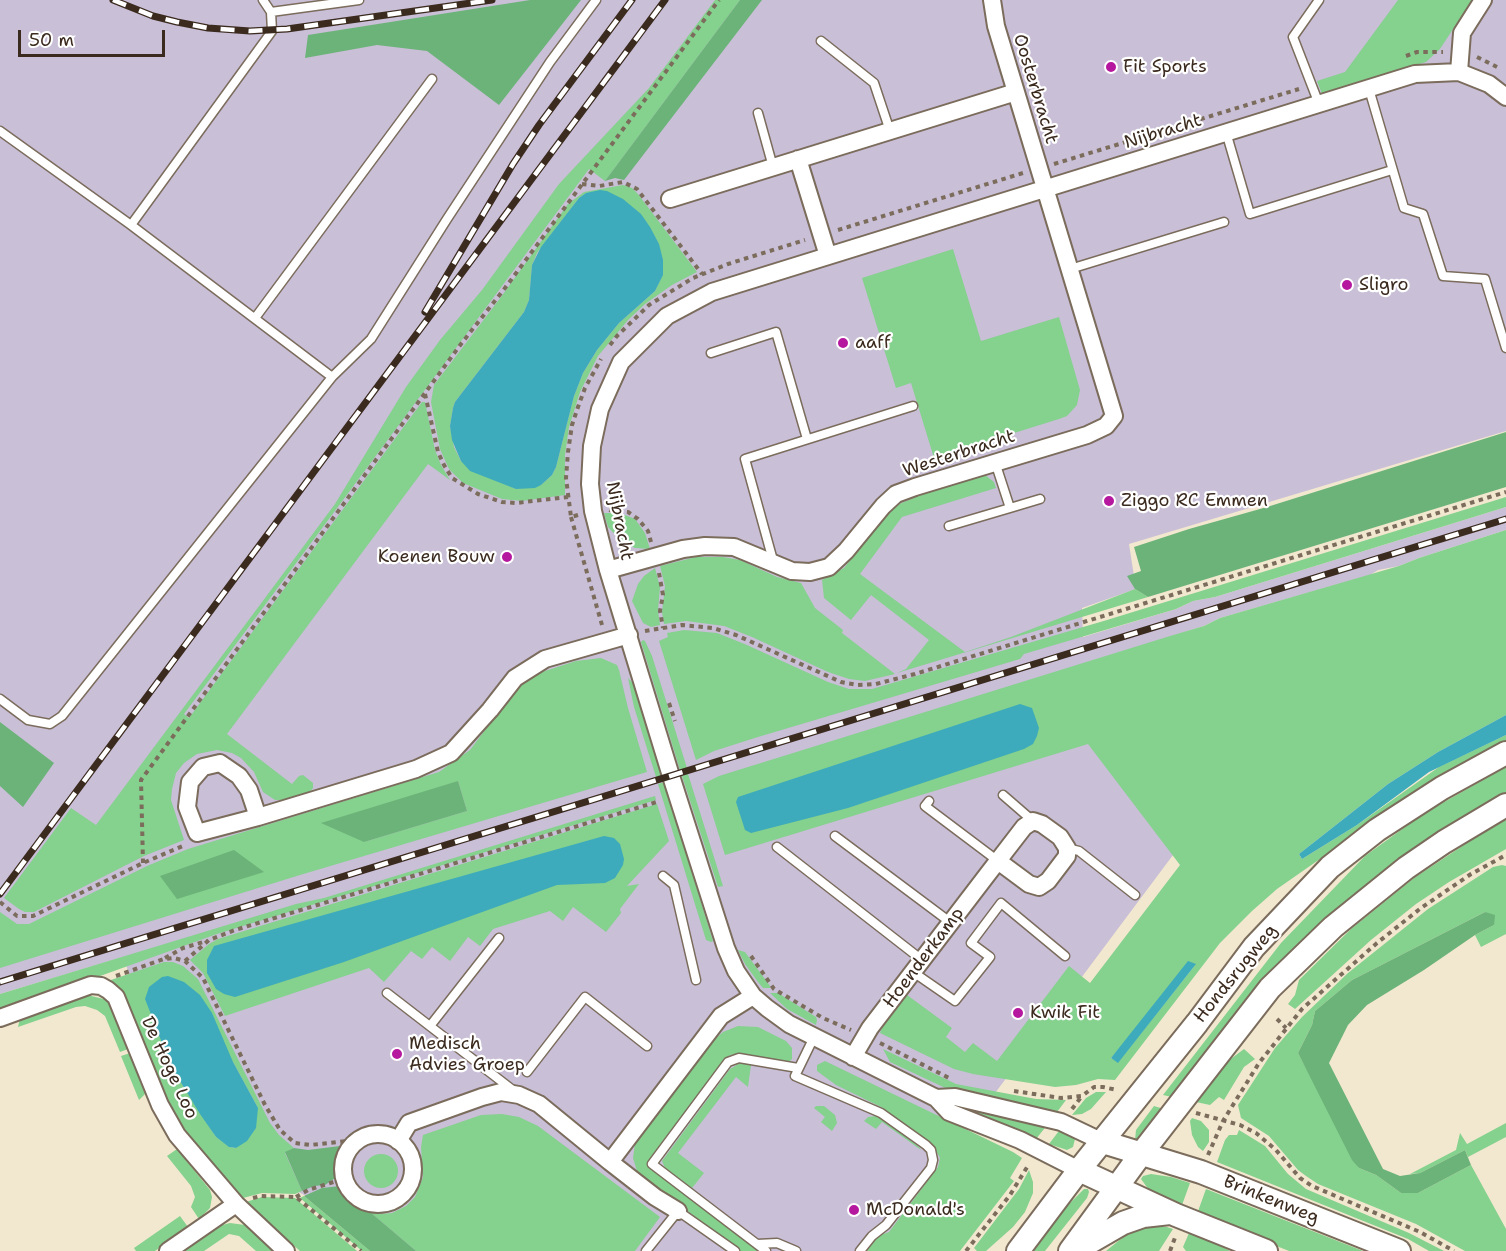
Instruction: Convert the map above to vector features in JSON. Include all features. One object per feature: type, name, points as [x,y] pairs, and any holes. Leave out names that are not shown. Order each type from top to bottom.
[{"type":"main road","name":"Hondsrugweg","points":[[1018,1251],[1254,947],[1330,867],[1377,830],[1442,788],[1506,753]]},
{"type":"main road","name":"Hondsrugweg","points":[[1072,1251],[1141,1154],[1270,988],[1333,927],[1406,868],[1444,842],[1506,806]]},
{"type":"main road","points":[[1103,1142],[1141,1154]]},
{"type":"main road","name":"Brinkenweg","points":[[1141,1154],[1201,1172],[1398,1251]]},
{"type":"main road","points":[[1079,1170],[1170,1213],[1266,1251]]},
{"type":"main road","points":[[1072,1251],[1123,1222],[1143,1215],[1170,1213]]},
{"type":"street","name":"Oosterbracht","points":[[992,0],[996,26],[1045,188]]},
{"type":"street","points":[[1459,72],[1462,33],[1482,0]]},
{"type":"street","name":"Nijbracht","points":[[753,996],[736,971],[726,948],[608,570],[591,494],[592,446],[600,410],[621,362],[667,316],[712,292],[1415,74],[1459,72],[1489,84],[1506,97]]},
{"type":"street","points":[[670,199],[1016,92]]},
{"type":"street","points":[[798,159],[828,256]]},
{"type":"street","name":"Westerbracht","points":[[608,570],[683,549],[705,546],[734,548],[792,571],[810,572],[829,567],[896,494],[1087,435],[1106,426],[1114,416],[1045,188]]},
{"type":"street","points":[[258,817],[249,790],[238,776],[220,763],[203,767],[190,782],[187,807],[197,833],[258,817],[416,768],[451,753],[515,678],[545,659],[629,635]]},
{"type":"street","points":[[998,861],[1029,884],[1039,887],[1048,881],[1067,856],[1067,848],[1060,837],[1042,824],[1033,821]]},
{"type":"street","name":"Hoenderkamp","points":[[853,1057],[865,1036],[950,922],[1024,827],[1033,821]]},
{"type":"street","points":[[0,1018],[91,985]]},
{"type":"street","name":"De Hoge Loo","points":[[91,985],[101,986],[116,997],[160,1105],[177,1135],[237,1204],[286,1251]]},
{"type":"street","points":[[610,1162],[721,1016],[753,996],[789,1024],[936,1098],[949,1112],[1020,1140],[1079,1170]]},
{"type":"street","points":[[398,1141],[409,1124],[482,1096],[501,1092],[519,1095],[539,1104],[655,1197],[678,1211]]},
{"type":"street","points":[[936,1098],[955,1097],[1061,1122],[1103,1142]]},
{"type":"street","points":[[378,1133],[391,1135],[398,1141],[405,1146],[411,1157],[413,1173],[410,1185],[404,1194],[394,1201],[381,1205],[369,1204],[357,1198],[343,1179],[342,1166],[345,1155],[356,1140],[366,1135],[378,1133]]},
{"type":"street","points":[[168,1251],[237,1204]]},
{"type":"lane","points":[[130,225],[272,31],[271,12],[263,0]]},
{"type":"lane","points":[[271,12],[359,0]]},
{"type":"lane","points":[[0,699],[28,720],[50,724],[62,716],[332,377],[371,339],[550,62],[596,0]]},
{"type":"lane","points":[[1319,0],[1293,37],[1319,104]]},
{"type":"lane","points":[[821,41],[874,83],[890,131]]},
{"type":"lane","points":[[255,318],[432,79]]},
{"type":"lane","points":[[1369,89],[1404,208],[1422,214],[1443,276],[1485,279],[1506,348]]},
{"type":"lane","points":[[758,113],[773,167]]},
{"type":"lane","points":[[0,131],[130,225],[332,377]]},
{"type":"lane","points":[[1226,132],[1250,214],[1392,170]]},
{"type":"lane","points":[[1070,269],[1224,222]]},
{"type":"lane","points":[[711,353],[776,332],[807,439]]},
{"type":"lane","points":[[774,564],[745,459],[913,406]]},
{"type":"lane","points":[[995,462],[1010,508]]},
{"type":"lane","points":[[949,526],[1040,500]]},
{"type":"lane","points":[[1003,795],[1033,821]]},
{"type":"lane","points":[[929,801],[925,806],[998,861]]},
{"type":"lane","points":[[835,836],[950,922]]},
{"type":"lane","points":[[777,847],[955,1001],[990,957],[971,943],[1001,903],[1065,956]]},
{"type":"lane","points":[[1067,848],[1079,851],[1135,895]]},
{"type":"lane","points":[[663,876],[674,885],[696,980]]},
{"type":"lane","points":[[430,1026],[500,938]]},
{"type":"lane","points":[[387,993],[519,1095]]},
{"type":"lane","points":[[527,1071],[585,997],[647,1046]]},
{"type":"lane","points":[[814,1037],[795,1076],[881,1113],[922,1141],[931,1150],[933,1160],[931,1168],[886,1225],[860,1251]]},
{"type":"lane","points":[[766,1251],[652,1164],[728,1062],[739,1058],[798,1068]]},
{"type":"lane","points":[[646,1251],[678,1211],[735,1251]]},
{"type":"lane","points":[[757,1244],[777,1243],[796,1251]]},
{"type":"path","points":[[143,863],[141,780],[235,650],[719,0]]},
{"type":"path","points":[[581,184],[599,186],[622,182],[638,189],[702,274]]},
{"type":"path","points":[[425,394],[438,452],[452,478],[478,494],[502,502],[516,503],[568,497]]},
{"type":"path","points":[[648,638],[645,631],[682,626],[713,628],[736,635],[841,682],[858,685],[876,684],[915,674],[1506,492]]},
{"type":"path","points":[[571,517],[607,640]]},
{"type":"path","points":[[669,700],[678,731]]},
{"type":"path","points":[[91,985],[235,930],[660,801]]},
{"type":"path","points":[[0,902],[17,916],[33,916],[186,844],[197,833]]},
{"type":"path","points":[[1223,1121],[1258,1063],[1286,1028],[1323,990],[1403,922],[1471,874],[1506,855]]},
{"type":"path","points":[[185,961],[209,940]]},
{"type":"path","points":[[748,952],[774,989],[823,1018],[953,1079]]},
{"type":"path","points":[[164,958],[185,961],[203,978],[265,1105],[280,1130],[295,1143],[310,1145],[356,1140]]},
{"type":"path","points":[[1276,1019],[1286,1028]]},
{"type":"path","points":[[1012,1090],[1061,1098],[1082,1096],[1094,1087],[1103,1087],[1138,1096]]},
{"type":"path","points":[[1177,1107],[1240,1125],[1261,1137],[1276,1150],[1300,1178],[1311,1186],[1411,1228],[1454,1251]]},
{"type":"path","points":[[237,1204],[261,1196],[296,1197],[308,1190],[343,1179]]},
{"type":"path","points":[[969,1250],[1018,1181]]},
{"type":"path","points":[[296,1197],[361,1251]]},
{"type":"shaded area","points":[[0,0],[1506,0],[1506,431],[1129,544],[1136,589],[1082,608],[1083,637],[1176,609],[1193,601],[1215,597],[1506,507],[1506,530],[1399,566],[1378,570],[1370,575],[1220,618],[1204,626],[1085,663],[1173,855],[877,1251],[403,1251],[385,1237],[277,1181],[172,1090],[123,957],[0,994]]},
{"type":"green space","points":[[530,0],[581,0],[499,105],[427,51],[377,45],[305,58],[308,35]]},
{"type":"green space","points":[[715,0],[740,0],[605,181],[589,169],[184,714],[189,718],[422,402],[425,402],[435,450],[450,480],[428,464],[227,734],[292,784],[303,775],[313,783],[313,788],[309,793],[284,800],[275,800],[263,792],[254,772],[241,758],[232,753],[217,750],[197,754],[184,763],[176,773],[172,789],[171,800],[184,840],[144,856],[34,912],[25,912],[4,898],[71,808],[96,825],[335,504],[406,387],[440,340],[482,290],[559,184],[649,88]]},
{"type":"green space","points":[[740,0],[762,0],[624,180],[615,178],[605,181]]},
{"type":"green space","points":[[1398,0],[1472,0],[1440,49],[1426,62],[1322,94],[1317,81],[1345,72]]},
{"type":"green space","points":[[623,185],[632,188],[697,272],[672,285],[645,304],[628,320],[598,356],[580,392],[569,427],[565,455],[565,495],[522,501],[502,499],[463,483],[449,469],[440,449],[431,402],[434,385],[568,204],[584,192]],"holes":[[[586,193],[663,266],[663,274],[655,291],[619,323],[597,350],[583,373],[574,396],[552,475],[541,485],[516,489],[461,461],[454,447],[450,426],[455,402],[524,312],[529,300],[532,265],[537,253],[579,198]]]},
{"type":"green space","points":[[953,249],[981,341],[1059,317],[1080,390],[1077,405],[1067,416],[934,458],[911,383],[896,388],[862,278]]},
{"type":"green space","points":[[1506,432],[1506,487],[1148,597],[1135,589],[1127,576],[1141,571],[1134,547]]},
{"type":"green space","points":[[985,475],[994,482],[996,488],[902,517],[860,574],[965,652],[1011,637],[1135,589],[1148,597],[897,673],[906,669],[929,640],[871,595],[851,620],[824,598],[822,580],[844,568],[885,516],[897,505]]},
{"type":"green space","points":[[1506,497],[1506,507],[1215,597],[1193,601],[1176,609],[1024,654],[1020,659],[714,751],[696,760],[659,641],[668,637],[667,633],[684,630],[717,633],[828,682],[849,689],[872,689],[1107,620]]},
{"type":"green space","points":[[604,513],[620,513],[635,519],[645,533],[650,549],[635,548],[622,542],[608,527]]},
{"type":"green space","points":[[1506,530],[1506,715],[1438,752],[1388,784],[1299,854],[1302,859],[1357,825],[1439,767],[1506,735],[1506,743],[1330,852],[1277,889],[1220,943],[1115,1080],[1098,1079],[1076,1085],[1055,1087],[973,1074],[954,1069],[880,1033],[907,995],[952,1028],[946,1037],[965,1052],[973,1043],[997,1061],[1069,966],[1090,983],[1180,865],[1088,744],[725,855],[703,784],[719,776],[1204,626],[1220,618],[1399,566]],"holes":[[[1196,964],[1118,1062],[1111,1058]]]},
{"type":"green space","points":[[696,557],[723,557],[740,560],[777,577],[801,583],[815,608],[843,630],[842,633],[895,674],[865,681],[849,679],[724,626],[686,621],[664,624],[662,612],[665,586],[660,566]]},
{"type":"green space","points":[[655,568],[660,587],[658,611],[660,625],[651,627],[643,623],[632,601],[638,584]]},
{"type":"green space","points":[[643,640],[652,656],[687,768],[680,770],[641,642]]},
{"type":"green space","points":[[601,658],[617,665],[647,772],[300,875],[0,968],[0,912],[17,924],[29,924],[147,866],[188,849],[439,772],[470,750],[513,693],[525,682],[542,672],[576,661]],"holes":[[[458,781],[467,811],[364,842]]]},
{"type":"green space","points":[[628,678],[634,684],[662,775],[656,777],[634,707]]},
{"type":"green space","points":[[0,722],[54,763],[23,807],[0,786]]},
{"type":"green space","points":[[1506,767],[1506,795],[1417,849],[1172,1097],[1163,1095],[1281,943],[1365,856],[1423,814]]},
{"type":"green space","points":[[688,774],[723,886],[718,887],[682,776]]},
{"type":"green space","points":[[458,781],[467,811],[364,842],[321,823]]},
{"type":"green space","points":[[664,782],[713,941],[711,942],[706,940],[658,784]]},
{"type":"green space","points":[[655,796],[656,800],[217,934],[0,1009],[0,994],[296,904],[324,898]]},
{"type":"green space","points":[[657,804],[669,841],[627,886],[639,884],[606,932],[573,907],[563,921],[550,911],[493,929],[480,946],[468,937],[450,961],[432,947],[422,959],[411,951],[384,982],[369,968],[225,1016],[203,973],[190,960],[218,939]]},
{"type":"green space","points":[[1506,820],[1506,849],[1416,904],[1371,940],[1295,1009],[1288,1004],[1295,995],[1299,980],[1351,929],[1414,878]]},
{"type":"green space","points":[[234,850],[264,872],[177,899],[160,876]]},
{"type":"green space","points":[[1506,866],[1506,934],[1481,947],[1475,935],[1494,925],[1485,912],[1352,980],[1315,1011],[1312,1025],[1298,1053],[1359,1168],[1376,1175],[1401,1193],[1418,1193],[1471,1165],[1506,1229],[1506,1251],[1465,1251],[1416,1224],[1318,1184],[1298,1170],[1269,1136],[1241,1118],[1238,1105],[1275,1048],[1302,1017],[1348,973],[1428,909],[1493,867]]},
{"type":"green space","points":[[1485,912],[1495,915],[1494,925],[1367,1005],[1348,1025],[1329,1063],[1383,1169],[1400,1176],[1420,1173],[1465,1150],[1471,1165],[1418,1193],[1401,1193],[1376,1175],[1359,1168],[1352,1160],[1298,1053],[1312,1025],[1315,1011],[1352,980]]},
{"type":"green space","points":[[738,950],[745,952],[770,988],[763,988],[745,964]]},
{"type":"green space","points":[[164,962],[173,962],[183,966],[198,979],[270,1123],[279,1135],[294,1148],[285,1153],[302,1191],[295,1194],[262,1193],[243,1198],[219,1175],[181,1127],[105,982]],"holes":[[[233,1062],[258,1108],[236,1148],[230,1147],[216,1137],[180,1081]]]},
{"type":"green space","points":[[770,993],[778,993],[816,1017],[816,1025],[787,1009]]},
{"type":"green space","points":[[87,995],[104,999],[110,1004],[128,1049],[120,1052],[105,1016],[85,1006],[18,1027],[20,1018]]},
{"type":"green space","points":[[738,1026],[758,1027],[786,1041],[792,1048],[792,1059],[789,1062],[730,1055],[650,1162],[761,1251],[740,1251],[647,1180],[637,1171],[633,1158],[635,1144],[713,1041],[723,1032]]},
{"type":"green space","points":[[883,1049],[956,1084],[1036,1099],[1066,1100],[1057,1112],[956,1093],[890,1062]]},
{"type":"green space","points":[[1244,1049],[1255,1059],[1244,1067],[1224,1100],[1219,1097],[1210,1105],[1196,1102],[1224,1064]]},
{"type":"green space","points":[[130,1053],[145,1094],[139,1100],[121,1056]]},
{"type":"green space","points":[[825,1061],[1022,1158],[1010,1178],[1014,1181],[960,1251],[865,1251],[875,1237],[889,1232],[938,1167],[940,1158],[933,1145],[883,1108],[836,1085],[817,1071],[817,1065]]},
{"type":"green space","points":[[740,1063],[751,1065],[748,1087],[736,1077],[678,1153],[704,1173],[692,1188],[665,1168],[662,1161],[730,1069]]},
{"type":"green space","points":[[1096,1092],[1106,1092],[1091,1109],[1082,1114],[1072,1115],[1086,1098]]},
{"type":"green space","points":[[950,1104],[1048,1124],[1036,1139],[972,1111],[956,1108]]},
{"type":"green space","points":[[824,1106],[835,1115],[837,1123],[832,1131],[821,1122],[825,1117],[814,1108]]},
{"type":"green space","points":[[1154,1106],[1164,1109],[1135,1140],[1136,1130]]},
{"type":"green space","points":[[502,1114],[519,1117],[538,1126],[660,1217],[635,1251],[416,1251],[370,1212],[392,1213],[406,1206],[415,1197],[423,1177],[421,1147],[423,1135],[481,1115]]},
{"type":"green space","points":[[876,1116],[921,1150],[882,1122],[876,1129],[864,1121],[868,1117]]},
{"type":"green space","points":[[1192,1118],[1201,1121],[1209,1130],[1209,1142],[1203,1151],[1198,1147],[1192,1135],[1190,1121]]},
{"type":"green space","points":[[1506,1123],[1506,1137],[1468,1157],[1465,1150],[1420,1173],[1410,1174],[1456,1150],[1460,1133],[1467,1144]]},
{"type":"green space","points":[[1062,1127],[1075,1139],[1073,1147],[1067,1150],[1049,1144]]},
{"type":"green space","points":[[1239,1130],[1265,1146],[1288,1174],[1306,1189],[1409,1233],[1444,1251],[1429,1251],[1408,1239],[1217,1162],[1225,1140],[1229,1135],[1237,1135]]},
{"type":"green space","points":[[340,1146],[338,1176],[325,1185],[314,1186],[302,1191],[285,1152],[294,1148],[308,1150]]},
{"type":"green space","points":[[177,1149],[210,1190],[212,1197],[210,1208],[199,1219],[191,1207],[195,1197],[191,1186],[167,1156]]},
{"type":"green space","points":[[381,1154],[393,1159],[398,1171],[393,1183],[381,1188],[369,1183],[364,1171],[369,1159]]},
{"type":"green space","points":[[1029,1170],[1033,1182],[1033,1193],[1025,1212],[1013,1227],[986,1251],[977,1251],[974,1248],[1019,1189]]},
{"type":"green space","points":[[1151,1174],[1190,1183],[1182,1205],[1157,1196],[1149,1190],[1141,1179]]},
{"type":"green space","points":[[340,1186],[351,1203],[370,1212],[416,1251],[370,1251],[304,1196],[322,1188]]},
{"type":"green space","points":[[1084,1189],[1088,1189],[1089,1192],[1087,1198],[1045,1251],[1030,1251],[1064,1209]]},
{"type":"green space","points":[[1206,1189],[1363,1251],[1289,1251],[1197,1214]]},
{"type":"green space","points":[[304,1196],[370,1251],[362,1251],[300,1198]]},
{"type":"green space","points":[[262,1197],[295,1198],[357,1251],[300,1251],[246,1202]]},
{"type":"green space","points":[[180,1216],[188,1227],[155,1251],[136,1251],[134,1248]]},
{"type":"green space","points":[[230,1223],[250,1228],[274,1251],[256,1251],[239,1236],[229,1234],[204,1251],[182,1251],[215,1227]]},
{"type":"green space","points":[[1150,1226],[1173,1229],[1159,1251],[1106,1251],[1127,1234]]},
{"type":"green space","points":[[1189,1233],[1230,1251],[1186,1251],[1183,1247]]},
{"type":"water","points":[[600,190],[623,199],[641,214],[659,244],[663,260],[663,275],[655,291],[619,323],[597,350],[583,373],[574,396],[552,475],[535,488],[516,489],[470,471],[461,461],[452,440],[450,426],[453,408],[455,402],[524,312],[529,300],[532,265],[541,247],[579,198],[586,193]]},
{"type":"water","points":[[1020,704],[1032,708],[1039,728],[1033,744],[1024,749],[848,808],[751,833],[745,830],[736,802],[738,797]]},
{"type":"water","points":[[1506,715],[1506,735],[1429,772],[1357,825],[1302,859],[1299,854],[1388,784],[1438,752]]},
{"type":"water","points":[[604,836],[614,838],[620,844],[624,859],[615,878],[605,883],[557,885],[344,962],[235,997],[216,989],[207,973],[207,960],[214,946]]},
{"type":"water","points":[[1188,961],[1196,964],[1118,1063],[1111,1058]]},
{"type":"water","points":[[168,976],[184,982],[200,995],[212,1013],[233,1062],[258,1108],[256,1128],[247,1141],[236,1148],[229,1147],[216,1137],[171,1066],[145,999],[149,987],[162,977]]},
{"type":"railway","points":[[113,0],[153,16],[177,22],[208,28],[250,31],[287,29],[492,0]]},
{"type":"railway","points":[[425,312],[513,164],[539,125],[632,0]]},
{"type":"railway","points":[[0,894],[665,0]]},
{"type":"railway","points":[[0,982],[1506,519]]},
{"type":"place","name":"Fit Sports","points":[[1111,67]]},
{"type":"place","name":"Sligro","points":[[1347,285]]},
{"type":"place","name":"aaff","points":[[843,343]]},
{"type":"place","name":"Ziggo RC Emmen","points":[[1109,501]]},
{"type":"place","name":"Koenen Bouw","points":[[507,557]]},
{"type":"place","name":"Kwik Fit","points":[[1018,1013]]},
{"type":"place","name":"Medisch Advies Groep","points":[[397,1054]]},
{"type":"place","name":"McDonald's","points":[[854,1210]]}]
